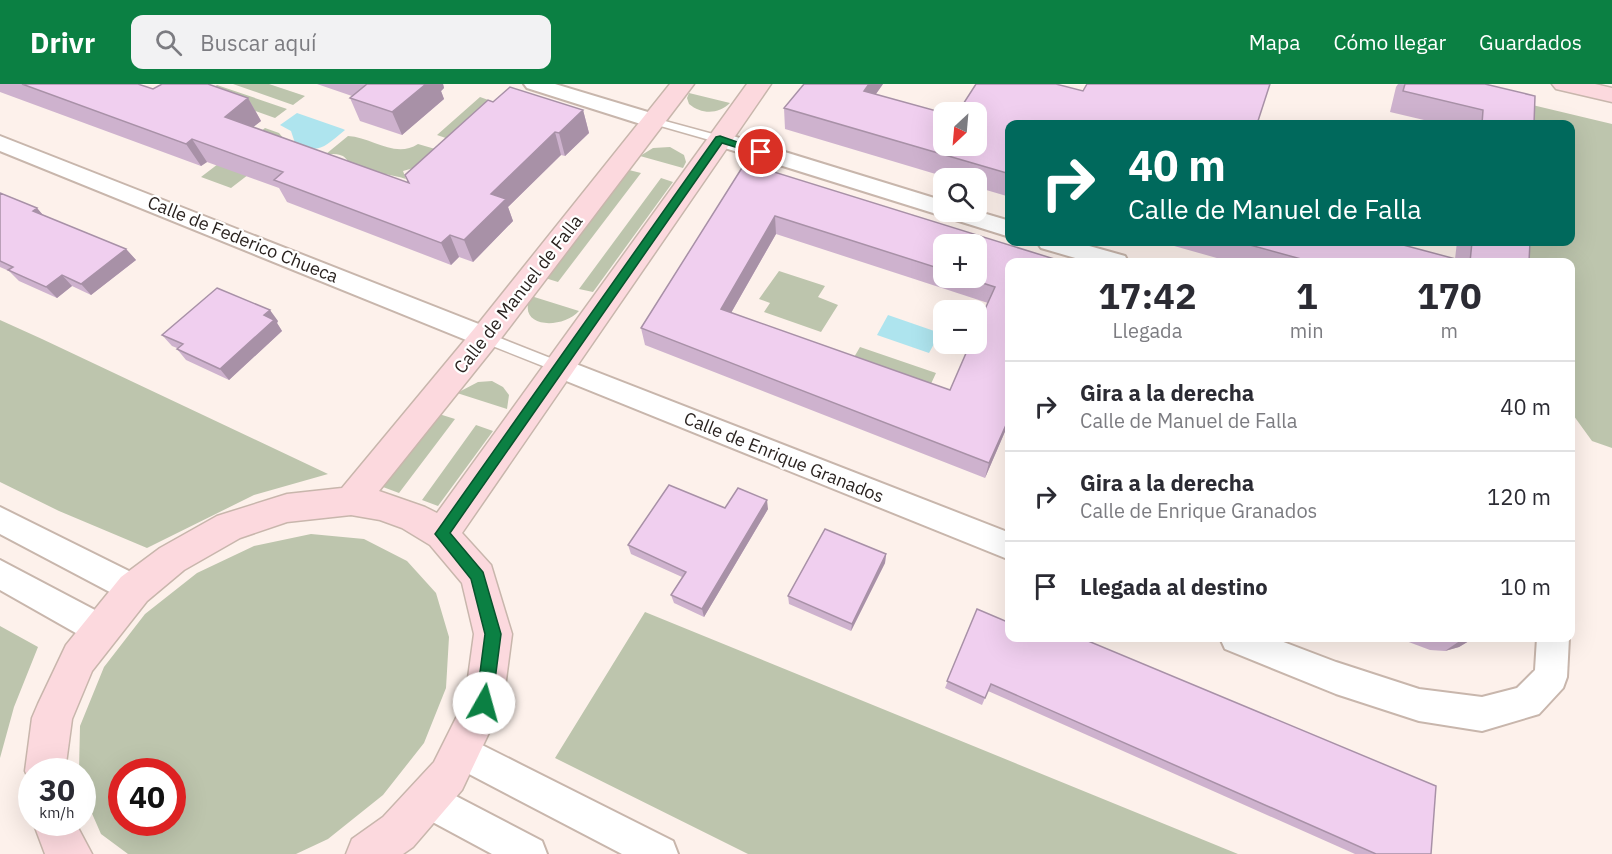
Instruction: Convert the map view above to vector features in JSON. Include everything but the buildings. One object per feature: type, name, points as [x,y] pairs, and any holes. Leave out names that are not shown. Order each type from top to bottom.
[{"type":"street","points":[[534,84],[654,121]]},
{"type":"street","name":"Calle de Manuel de Falla","points":[[351,501],[485,337],[682,84]]},
{"type":"street","points":[[442,534],[759,84]]},
{"type":"street","points":[[1564,84],[1612,95]]},
{"type":"street","points":[[720,139],[933,206]]},
{"type":"street","name":"Calle de Federico Chueca","points":[[0,143],[485,337]]},
{"type":"street","points":[[986,222],[1005,228]]},
{"type":"street","points":[[1062,246],[1103,258]]},
{"type":"street","name":"Calle de Enrique Granados","points":[[558,367],[1005,545]]},
{"type":"street","points":[[47,758],[52,718],[79,657],[134,589],[172,559],[229,527],[287,508],[351,501],[380,506],[413,517],[442,534],[478,576],[493,634],[484,703],[448,776],[398,832],[367,854]]},
{"type":"street","points":[[0,520],[134,589]]},
{"type":"street","points":[[0,574],[102,630]]},
{"type":"street","points":[[1246,642],[1336,678],[1419,705],[1482,714],[1527,702],[1551,677],[1553,642]]},
{"type":"street","points":[[460,751],[660,854]]},
{"type":"street","points":[[427,799],[529,854]]},
{"type":"lane","points":[[654,121],[720,139]]},
{"type":"lane","points":[[485,337],[558,367]]},
{"type":"green space","points":[[233,84],[269,84],[305,96],[293,105]]},
{"type":"green space","points":[[217,85],[287,109],[275,118],[205,93]]},
{"type":"green space","points":[[689,93],[730,103],[716,111],[699,110],[689,104],[687,98]]},
{"type":"green space","points":[[480,97],[508,107],[466,145],[437,135]]},
{"type":"green space","points":[[1524,103],[1612,124],[1612,448],[1592,441],[1575,418],[1575,258],[1516,258],[1517,246],[1575,246],[1575,120],[1523,120]]},
{"type":"green space","points":[[265,128],[279,133],[284,139],[270,158],[231,188],[201,177]]},
{"type":"green space","points":[[348,136],[392,148],[409,148],[418,144],[442,151],[424,165],[403,171],[406,179],[359,168],[344,156],[326,154]]},
{"type":"green space","points":[[670,147],[684,155],[686,162],[683,168],[640,156],[653,148]]},
{"type":"green space","points":[[629,170],[641,173],[558,282],[545,278]]},
{"type":"green space","points":[[661,178],[673,182],[593,292],[579,289]]},
{"type":"green space","points":[[779,271],[825,286],[818,297],[838,305],[821,332],[764,312],[770,303],[759,299]]},
{"type":"green space","points":[[531,296],[579,311],[562,321],[543,323],[529,315],[528,307]]},
{"type":"green space","points":[[0,320],[328,474],[254,495],[147,548],[59,511],[0,482]]},
{"type":"green space","points":[[860,347],[936,373],[930,386],[853,359]]},
{"type":"green space","points":[[492,381],[503,387],[509,395],[507,409],[457,393],[478,382]]},
{"type":"green space","points":[[439,414],[455,419],[399,493],[383,487]]},
{"type":"green space","points":[[476,425],[493,431],[438,506],[422,500]]},
{"type":"green space","points":[[311,534],[364,539],[407,561],[436,593],[449,637],[446,688],[424,743],[383,795],[328,839],[296,854],[128,854],[101,834],[96,823],[96,758],[79,758],[80,726],[104,667],[145,614],[197,573],[254,546]]},
{"type":"green space","points":[[645,612],[1238,854],[748,854],[555,758]]},
{"type":"green space","points":[[0,626],[38,647],[14,707],[0,758]]},
{"type":"water","points":[[297,113],[345,130],[323,147],[312,149],[296,146],[291,131],[280,125]]},
{"type":"water","points":[[888,315],[933,331],[933,346],[929,353],[877,335]]},
{"type":"route","points":[[484,703],[493,634],[478,576],[442,534],[720,139],[761,152]]}]
